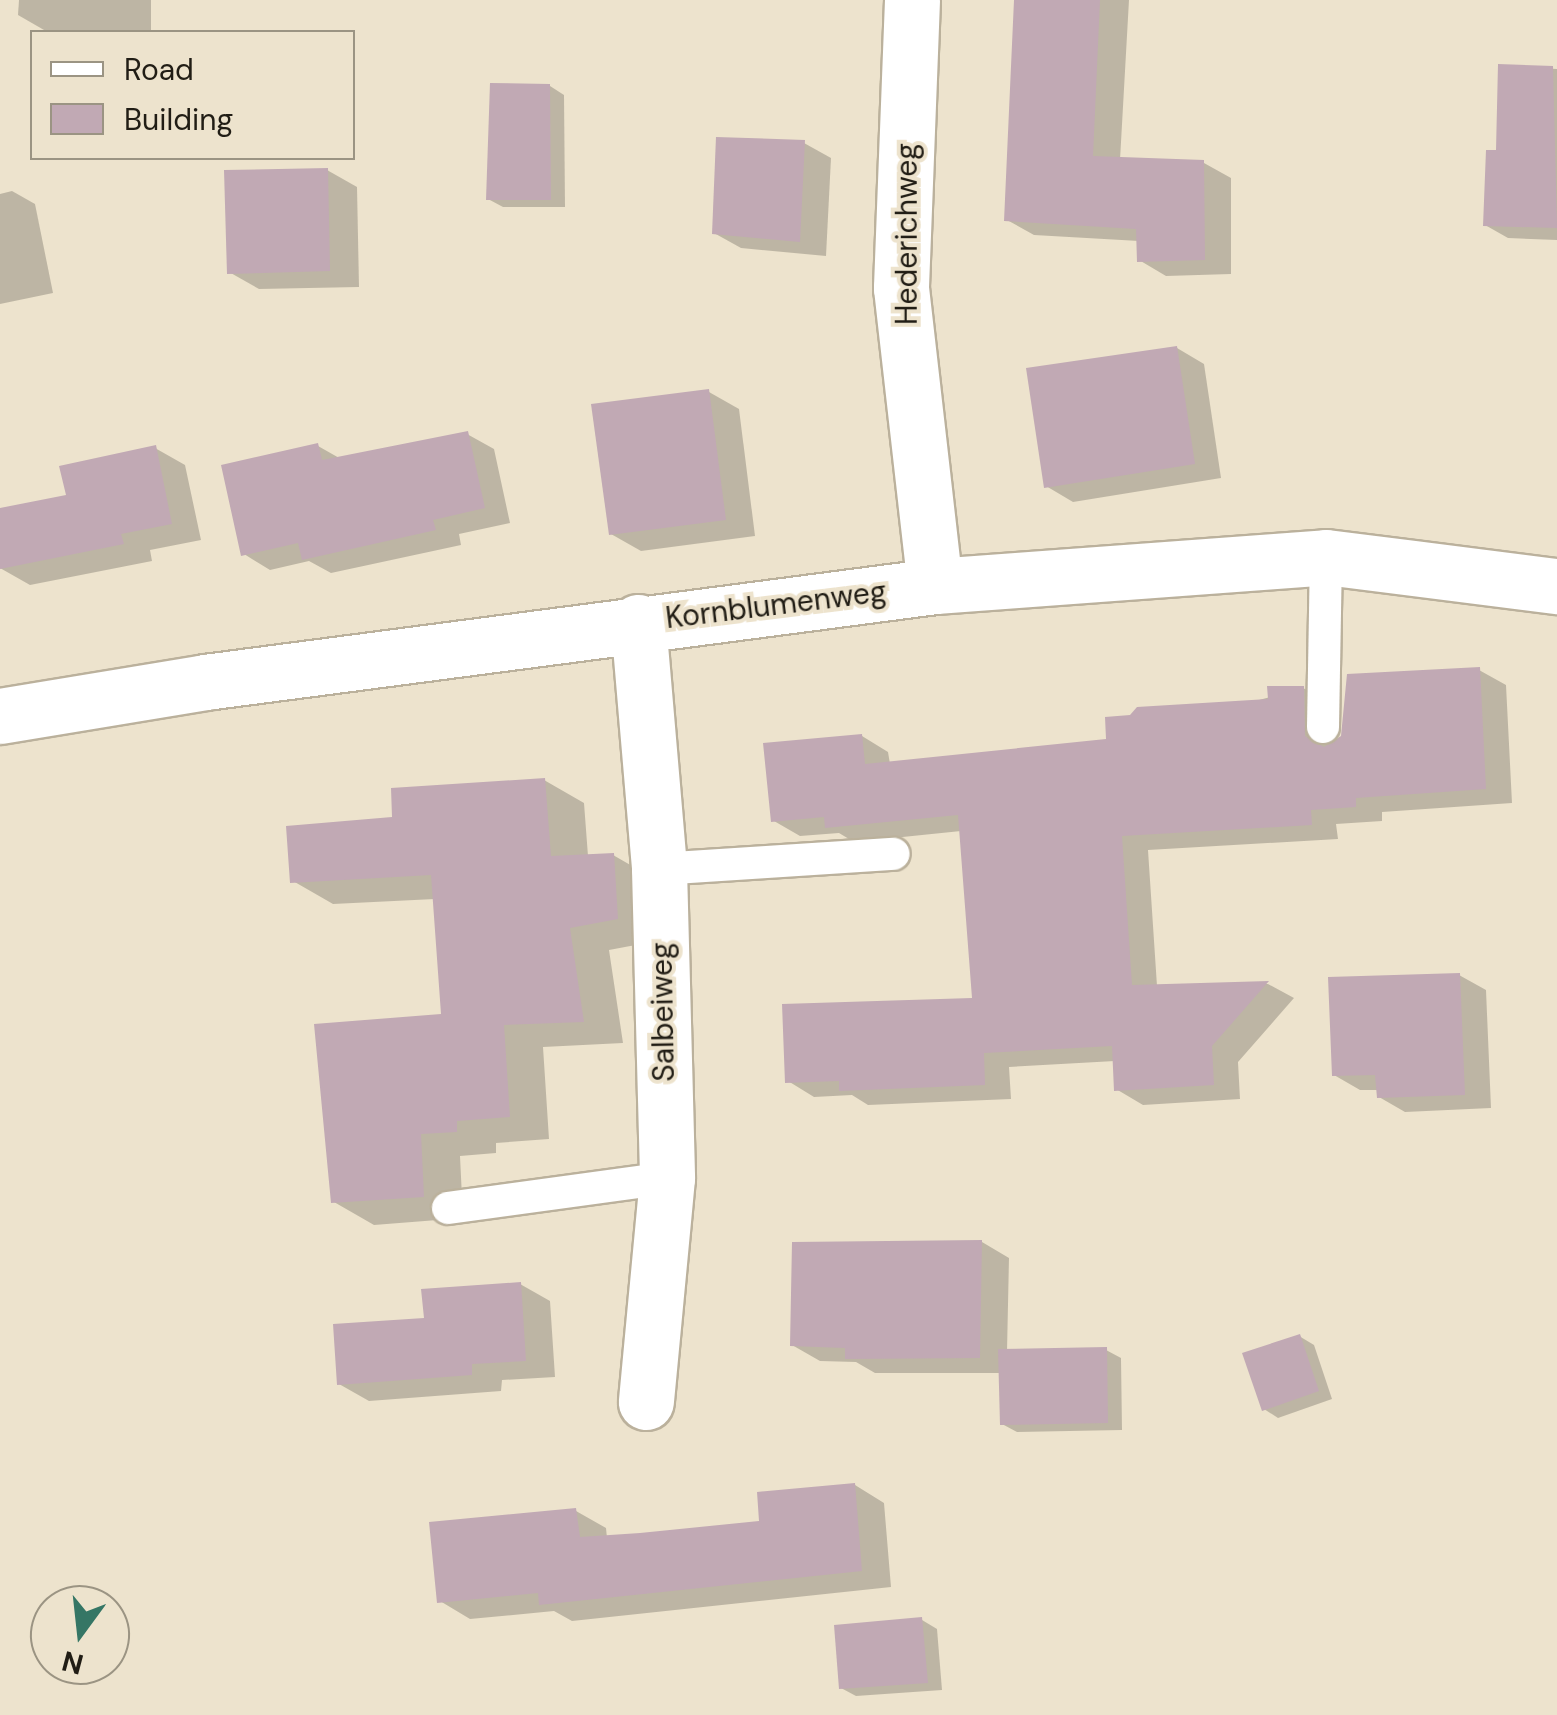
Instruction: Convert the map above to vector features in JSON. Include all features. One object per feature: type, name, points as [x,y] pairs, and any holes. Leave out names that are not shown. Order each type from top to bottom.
[{"type":"street","name":"Hederichweg","points":[[912,0],[901,288],[935,586]]},
{"type":"street","name":"Kornblumenweg","points":[[0,716],[638,622],[935,586],[1326,557],[1557,586]]},
{"type":"street","name":"Salbeiweg","points":[[638,622],[659,868],[667,1178],[646,1402]]},
{"type":"lane","points":[[1324,727],[1326,557]]},
{"type":"lane","points":[[659,868],[894,854]]},
{"type":"lane","points":[[448,1208],[667,1178]]},
{"type":"building","points":[[1014,0],[1100,0],[1093,156],[1204,160],[1205,260],[1137,262],[1136,229],[1004,221]]},
{"type":"building","points":[[1498,64],[1553,66],[1557,228],[1483,226],[1486,150],[1496,150]]},
{"type":"building","points":[[490,83],[550,84],[551,200],[486,200]]},
{"type":"building","points":[[716,137],[805,140],[800,242],[712,234]]},
{"type":"building","points":[[328,168],[330,271],[227,274],[224,170]]},
{"type":"building","points":[[1177,346],[1195,464],[1044,488],[1026,368]]},
{"type":"building","points":[[709,389],[726,520],[609,535],[591,404]]},
{"type":"building","points":[[468,431],[485,508],[433,520],[436,530],[302,560],[298,543],[241,556],[221,465],[318,443],[322,460]]},
{"type":"building","points":[[156,445],[172,524],[121,534],[124,544],[0,569],[0,508],[66,495],[59,466]]},
{"type":"building","points":[[1480,667],[1486,789],[1356,798],[1356,807],[1311,810],[1312,825],[1122,836],[1132,985],[1269,981],[1212,1046],[1214,1085],[1114,1091],[1112,1046],[984,1053],[985,1085],[839,1091],[839,1081],[785,1083],[782,1004],[972,998],[958,815],[825,828],[824,817],[771,822],[763,743],[862,734],[865,764],[1106,739],[1105,717],[1130,715],[1137,707],[1268,699],[1267,686],[1304,686],[1305,736],[1324,747],[1341,736],[1347,674]]},
{"type":"building","points":[[545,778],[551,856],[614,853],[618,919],[570,928],[584,1022],[504,1025],[510,1117],[457,1121],[457,1132],[421,1134],[424,1197],[331,1203],[314,1024],[441,1014],[431,875],[290,883],[286,826],[392,817],[391,788]]},
{"type":"building","points":[[1460,973],[1465,1095],[1377,1098],[1375,1075],[1332,1076],[1328,977]]},
{"type":"building","points":[[982,1240],[980,1358],[845,1359],[845,1348],[790,1346],[792,1242]]},
{"type":"building","points":[[521,1282],[526,1361],[472,1364],[472,1375],[337,1385],[333,1324],[424,1318],[421,1289]]},
{"type":"building","points":[[1300,1334],[1319,1391],[1262,1411],[1242,1353]]},
{"type":"building","points":[[1107,1347],[1108,1423],[1000,1425],[998,1349]]},
{"type":"building","points":[[855,1483],[862,1571],[539,1605],[538,1593],[437,1603],[429,1522],[576,1508],[580,1537],[640,1533],[759,1521],[757,1492]]},
{"type":"building","points":[[922,1617],[928,1683],[839,1689],[834,1625]]}]
